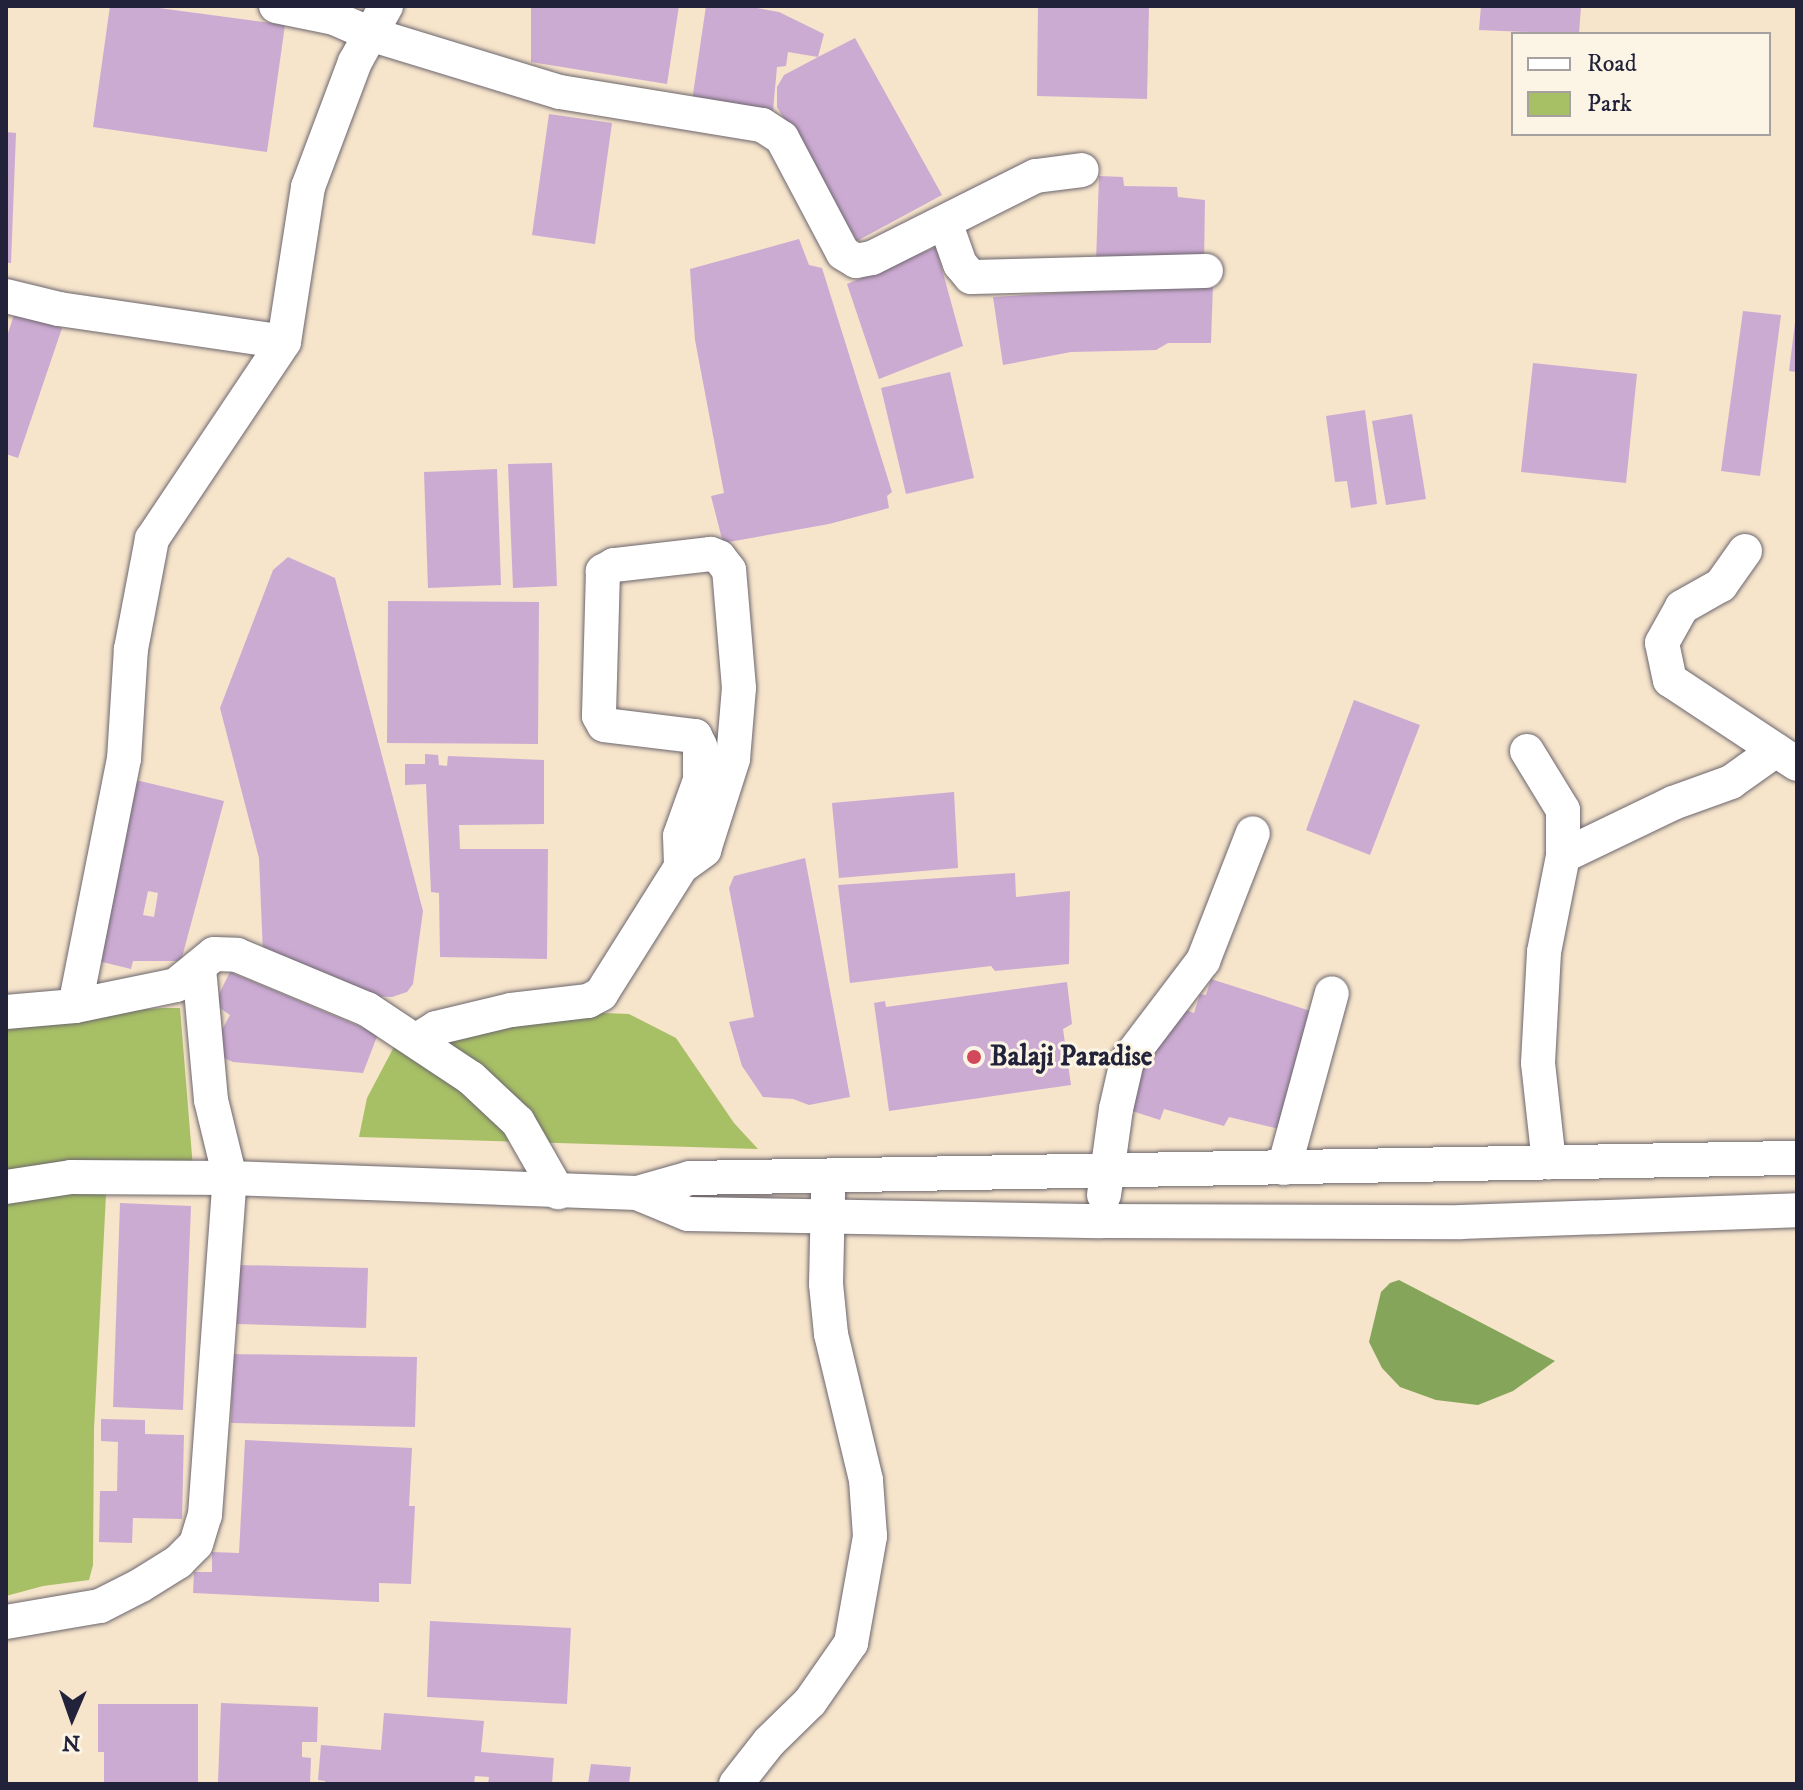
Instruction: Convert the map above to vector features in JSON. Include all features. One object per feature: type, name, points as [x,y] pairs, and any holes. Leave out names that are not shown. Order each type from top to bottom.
[{"type":"street","points":[[276,6],[334,18],[379,20],[560,92],[762,125],[782,138],[843,253],[856,261],[872,258],[1036,176],[1082,170]]},
{"type":"street","points":[[75,1006],[124,759],[131,649],[152,539],[284,342],[308,187],[355,62],[379,20]]},
{"type":"street","points":[[945,222],[960,264],[971,277],[1206,271]]},
{"type":"street","points":[[6,296],[59,309],[284,342]]},
{"type":"street","points":[[1745,551],[1721,585],[1682,607],[1662,643],[1670,680],[1786,757]]},
{"type":"street","points":[[417,1040],[436,1028],[511,1010],[588,1001],[601,994],[681,867],[704,850],[733,759],[739,688],[729,570],[719,557],[711,554],[614,565],[603,571],[599,716],[604,725],[695,736],[700,746],[700,780],[680,836],[681,867]]},
{"type":"street","points":[[1527,751],[1563,810],[1563,856],[1544,952],[1538,1063],[1549,1162]]},
{"type":"street","points":[[1563,856],[1673,803],[1731,782],[1786,757]]},
{"type":"street","points":[[1101,1221],[1127,1061],[1203,961],[1253,833]]},
{"type":"street","points":[[6,1012],[75,1006],[176,985],[214,954],[237,955],[367,1009],[471,1078],[518,1122],[558,1192]]},
{"type":"street","points":[[6,1622],[20,1617],[71,1613],[100,1606],[178,1562],[196,1544],[205,1515],[230,1178],[211,1100],[199,968]]},
{"type":"street","points":[[1284,1168],[1332,993]]},
{"type":"street","points":[[6,1187],[71,1177],[230,1178],[637,1193],[690,1178],[1797,1158]]},
{"type":"street","points":[[736,1784],[769,1742],[810,1702],[851,1643],[870,1536],[866,1480],[831,1334],[826,1284],[828,1176]]},
{"type":"street","points":[[637,1193],[688,1214],[1101,1221],[1461,1222],[1797,1210]]},
{"type":"green space","points":[[180,1008],[193,1168],[107,1175],[94,1429],[93,1565],[89,1580],[43,1586],[6,1596],[6,1019]]},
{"type":"green space","points":[[577,1012],[629,1014],[676,1038],[734,1123],[758,1149],[359,1137],[367,1098],[396,1043]]},
{"type":"green space","points":[[1399,1280],[1555,1361],[1513,1391],[1478,1405],[1436,1400],[1400,1387],[1382,1368],[1369,1342],[1381,1292],[1390,1283]]},
{"type":"building","points":[[110,6],[144,6],[285,25],[267,152],[93,127]]},
{"type":"building","points":[[531,6],[679,6],[667,84],[531,62]]},
{"type":"building","points":[[706,6],[746,6],[779,12],[824,34],[818,57],[788,52],[786,66],[777,67],[773,111],[692,101]]},
{"type":"building","points":[[1038,6],[1149,6],[1147,99],[1037,96]]},
{"type":"building","points":[[1481,6],[1581,6],[1579,32],[1479,30]]},
{"type":"building","points":[[855,38],[942,195],[857,241],[777,107],[777,87],[784,75]]},
{"type":"building","points":[[549,114],[612,123],[595,244],[532,235]]},
{"type":"building","points":[[6,132],[16,133],[11,263],[6,263]]},
{"type":"building","points":[[1099,176],[1123,177],[1124,186],[1177,187],[1178,197],[1205,200],[1204,264],[1096,262]]},
{"type":"building","points":[[799,239],[809,265],[822,268],[892,492],[887,496],[889,508],[829,524],[723,543],[711,496],[724,493],[695,340],[690,269]]},
{"type":"building","points":[[936,247],[963,346],[879,379],[847,284]]},
{"type":"building","points":[[1213,283],[1211,343],[1168,343],[1156,350],[1071,352],[1003,365],[993,297]]},
{"type":"building","points":[[1743,311],[1781,315],[1760,476],[1721,471]]},
{"type":"building","points":[[15,312],[62,328],[18,458],[6,454],[6,339]]},
{"type":"building","points":[[1797,323],[1797,372],[1789,371]]},
{"type":"building","points":[[1533,363],[1637,374],[1626,483],[1521,472]]},
{"type":"building","points":[[950,372],[974,478],[906,494],[881,388]]},
{"type":"building","points":[[1365,410],[1377,504],[1351,508],[1347,481],[1335,482],[1326,416]]},
{"type":"building","points":[[1412,414],[1426,499],[1386,505],[1372,421]]},
{"type":"building","points":[[552,463],[557,586],[513,588],[508,464]]},
{"type":"building","points":[[497,469],[501,585],[428,588],[424,472]]},
{"type":"building","points":[[288,557],[335,578],[423,911],[413,984],[407,992],[392,997],[367,996],[263,954],[259,858],[220,708],[273,570]]},
{"type":"building","points":[[388,601],[539,602],[538,744],[387,743]]},
{"type":"building","points":[[1354,700],[1420,725],[1370,855],[1306,830]]},
{"type":"building","points":[[425,754],[438,755],[439,765],[447,766],[448,756],[544,760],[544,824],[459,825],[460,849],[548,849],[547,959],[440,957],[439,893],[431,892],[426,784],[405,785],[405,764],[425,764]]},
{"type":"building","points":[[140,781],[224,801],[181,961],[133,961],[131,969],[98,961],[130,782]],"holes":[[[148,891],[158,893],[154,917],[143,915]]]},
{"type":"building","points":[[954,792],[958,868],[839,878],[832,803]]},
{"type":"building","points":[[805,858],[850,1097],[809,1105],[793,1099],[763,1097],[742,1066],[729,1022],[754,1017],[729,888],[734,876]]},
{"type":"building","points":[[1015,873],[1016,897],[1070,891],[1069,964],[995,971],[991,966],[850,983],[838,885]]},
{"type":"building","points":[[230,972],[378,1034],[363,1073],[233,1062],[210,1052],[230,1015],[214,1004]]},
{"type":"building","points":[[1211,979],[1323,1015],[1288,1131],[1229,1117],[1224,1126],[1164,1109],[1160,1120],[1129,1110],[1160,1021],[1178,1007],[1194,1013],[1200,994],[1206,995]]},
{"type":"building","name":"Balaji Paradise","points":[[1067,982],[1072,1024],[1063,1029],[1071,1085],[889,1111],[874,1003],[885,1001],[886,1007]]},
{"type":"building","points":[[120,1203],[191,1206],[183,1410],[113,1407]]},
{"type":"building","points":[[238,1265],[368,1268],[366,1328],[237,1324]]},
{"type":"building","points":[[233,1354],[417,1357],[415,1427],[231,1423]]},
{"type":"building","points":[[101,1419],[145,1420],[145,1434],[184,1435],[182,1519],[133,1518],[132,1543],[99,1542],[100,1491],[117,1491],[118,1442],[101,1441]]},
{"type":"building","points":[[245,1440],[412,1448],[409,1506],[415,1506],[411,1584],[379,1583],[379,1602],[193,1593],[194,1572],[212,1572],[212,1552],[239,1553]]},
{"type":"building","points":[[430,1621],[571,1628],[567,1704],[427,1697]]},
{"type":"building","points":[[221,1703],[318,1707],[317,1742],[302,1742],[302,1757],[311,1758],[310,1784],[218,1782]]},
{"type":"building","points":[[98,1704],[198,1704],[198,1784],[104,1784],[104,1752],[98,1752]]},
{"type":"building","points":[[384,1713],[484,1721],[481,1752],[554,1758],[552,1784],[488,1784],[489,1777],[475,1776],[474,1784],[325,1784],[325,1781],[318,1780],[321,1745],[381,1750]]},
{"type":"building","points":[[591,1764],[631,1767],[629,1784],[588,1784]]},
{"type":"place","name":"Balaji Paradise","points":[[974,1057]]}]
